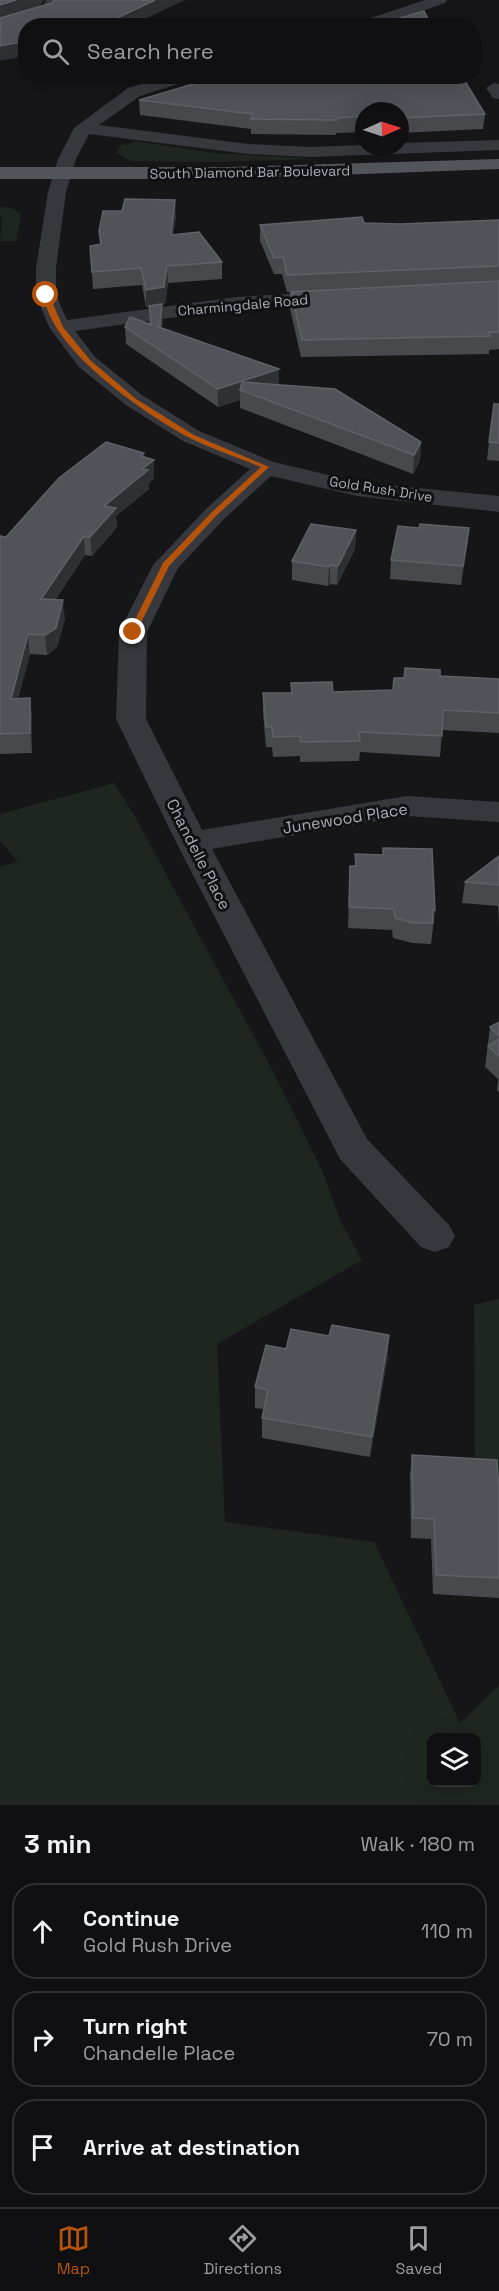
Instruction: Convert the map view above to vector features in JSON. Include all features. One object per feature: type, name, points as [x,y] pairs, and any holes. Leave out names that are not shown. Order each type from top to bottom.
[{"type":"main road","name":"South Diamond Bar Boulevard","points":[[0,173],[41,189],[341,170],[499,164]]},
{"type":"street","points":[[27,18],[47,12],[53,0]]},
{"type":"street","points":[[385,18],[440,0]]},
{"type":"street","points":[[0,26],[18,21]]},
{"type":"street","name":"Gold Rush Drive","points":[[160,84],[134,92],[83,128],[41,189],[46,295],[60,327],[87,362],[134,400],[191,436],[266,467],[357,489],[499,504]]},
{"type":"street","points":[[83,128],[236,148],[309,152],[499,145]]},
{"type":"street","name":"Charmingdale Road","points":[[60,327],[236,303],[360,296]]},
{"type":"street","name":"Chandelle Place","points":[[266,467],[215,514],[166,565],[133,632],[131,719],[192,842],[353,1149],[435,1236]]},
{"type":"street","name":"Junewood Place","points":[[192,842],[407,806],[499,812]]},
{"type":"shaded area","points":[[133,141],[216,153],[317,159],[215,162],[131,161],[116,153],[122,144],[129,145]]},
{"type":"shaded area","points":[[0,207],[12,208],[21,214],[16,241],[0,241],[2,217]]},
{"type":"shaded area","points":[[114,783],[134,815],[277,1079],[324,1175],[340,1220],[362,1260],[217,1344],[225,1522],[374,1542],[460,1723],[499,1685],[499,1805],[0,1805],[0,866],[18,862],[0,841],[0,814]]},
{"type":"shaded area","points":[[499,1299],[499,1473],[475,1465],[474,1305]]},
{"type":"building","points":[[0,0],[16,0],[0,5]]},
{"type":"building","points":[[54,0],[155,0],[117,18],[18,18],[18,43],[0,46],[0,18],[52,3]]},
{"type":"building","points":[[424,11],[428,18],[401,18]]},
{"type":"building","points":[[193,84],[467,84],[485,114],[409,118],[409,102],[355,102],[355,117],[337,118],[337,120],[251,119],[253,114],[139,100]]},
{"type":"building","points":[[125,199],[175,200],[171,235],[199,232],[222,262],[167,266],[164,287],[146,290],[141,268],[92,272],[90,246],[101,244],[99,231],[103,211],[122,211]]},
{"type":"building","points":[[362,217],[364,223],[400,224],[499,220],[499,266],[287,275],[283,257],[274,258],[260,225]]},
{"type":"building","points":[[499,281],[499,332],[488,332],[490,336],[302,340],[291,292]]},
{"type":"building","points":[[162,304],[160,326],[156,326],[279,369],[218,389],[125,327],[130,317],[152,325],[149,306]]},
{"type":"building","points":[[242,382],[335,389],[421,442],[414,455],[240,390]]},
{"type":"building","points":[[494,404],[499,404],[499,443],[489,442]]},
{"type":"building","points":[[106,442],[144,453],[141,456],[154,460],[142,469],[148,470],[104,506],[116,508],[90,537],[84,536],[41,599],[63,600],[56,628],[45,635],[28,634],[11,699],[30,698],[30,733],[0,734],[0,536],[6,537],[59,478]]},
{"type":"building","points":[[311,524],[356,530],[338,566],[330,565],[329,567],[292,561]]},
{"type":"building","points":[[420,524],[469,528],[463,566],[391,560],[398,526],[419,528]]},
{"type":"building","points":[[405,668],[440,670],[440,676],[499,679],[499,713],[443,710],[442,736],[359,732],[360,741],[301,742],[300,736],[273,737],[272,727],[266,727],[263,693],[292,693],[291,683],[332,682],[333,692],[393,690],[394,678],[404,678]]},
{"type":"building","points":[[383,848],[432,849],[435,910],[432,910],[433,923],[413,923],[395,918],[394,909],[349,907],[350,866],[356,866],[355,854],[383,855]]},
{"type":"building","points":[[499,856],[499,885],[465,882]]},
{"type":"building","points":[[499,1022],[499,1036],[490,1027]]},
{"type":"building","points":[[499,1039],[499,1056],[488,1046]]},
{"type":"building","points":[[332,1325],[389,1335],[372,1437],[262,1418],[268,1390],[255,1387],[266,1345],[286,1349],[291,1329],[329,1336]]},
{"type":"building","points":[[412,1455],[497,1460],[499,1578],[436,1575],[434,1519],[413,1518]]},
{"type":"route","points":[[46,295],[60,327],[87,362],[134,400],[191,436],[266,467],[215,514],[166,565],[133,632]]}]
